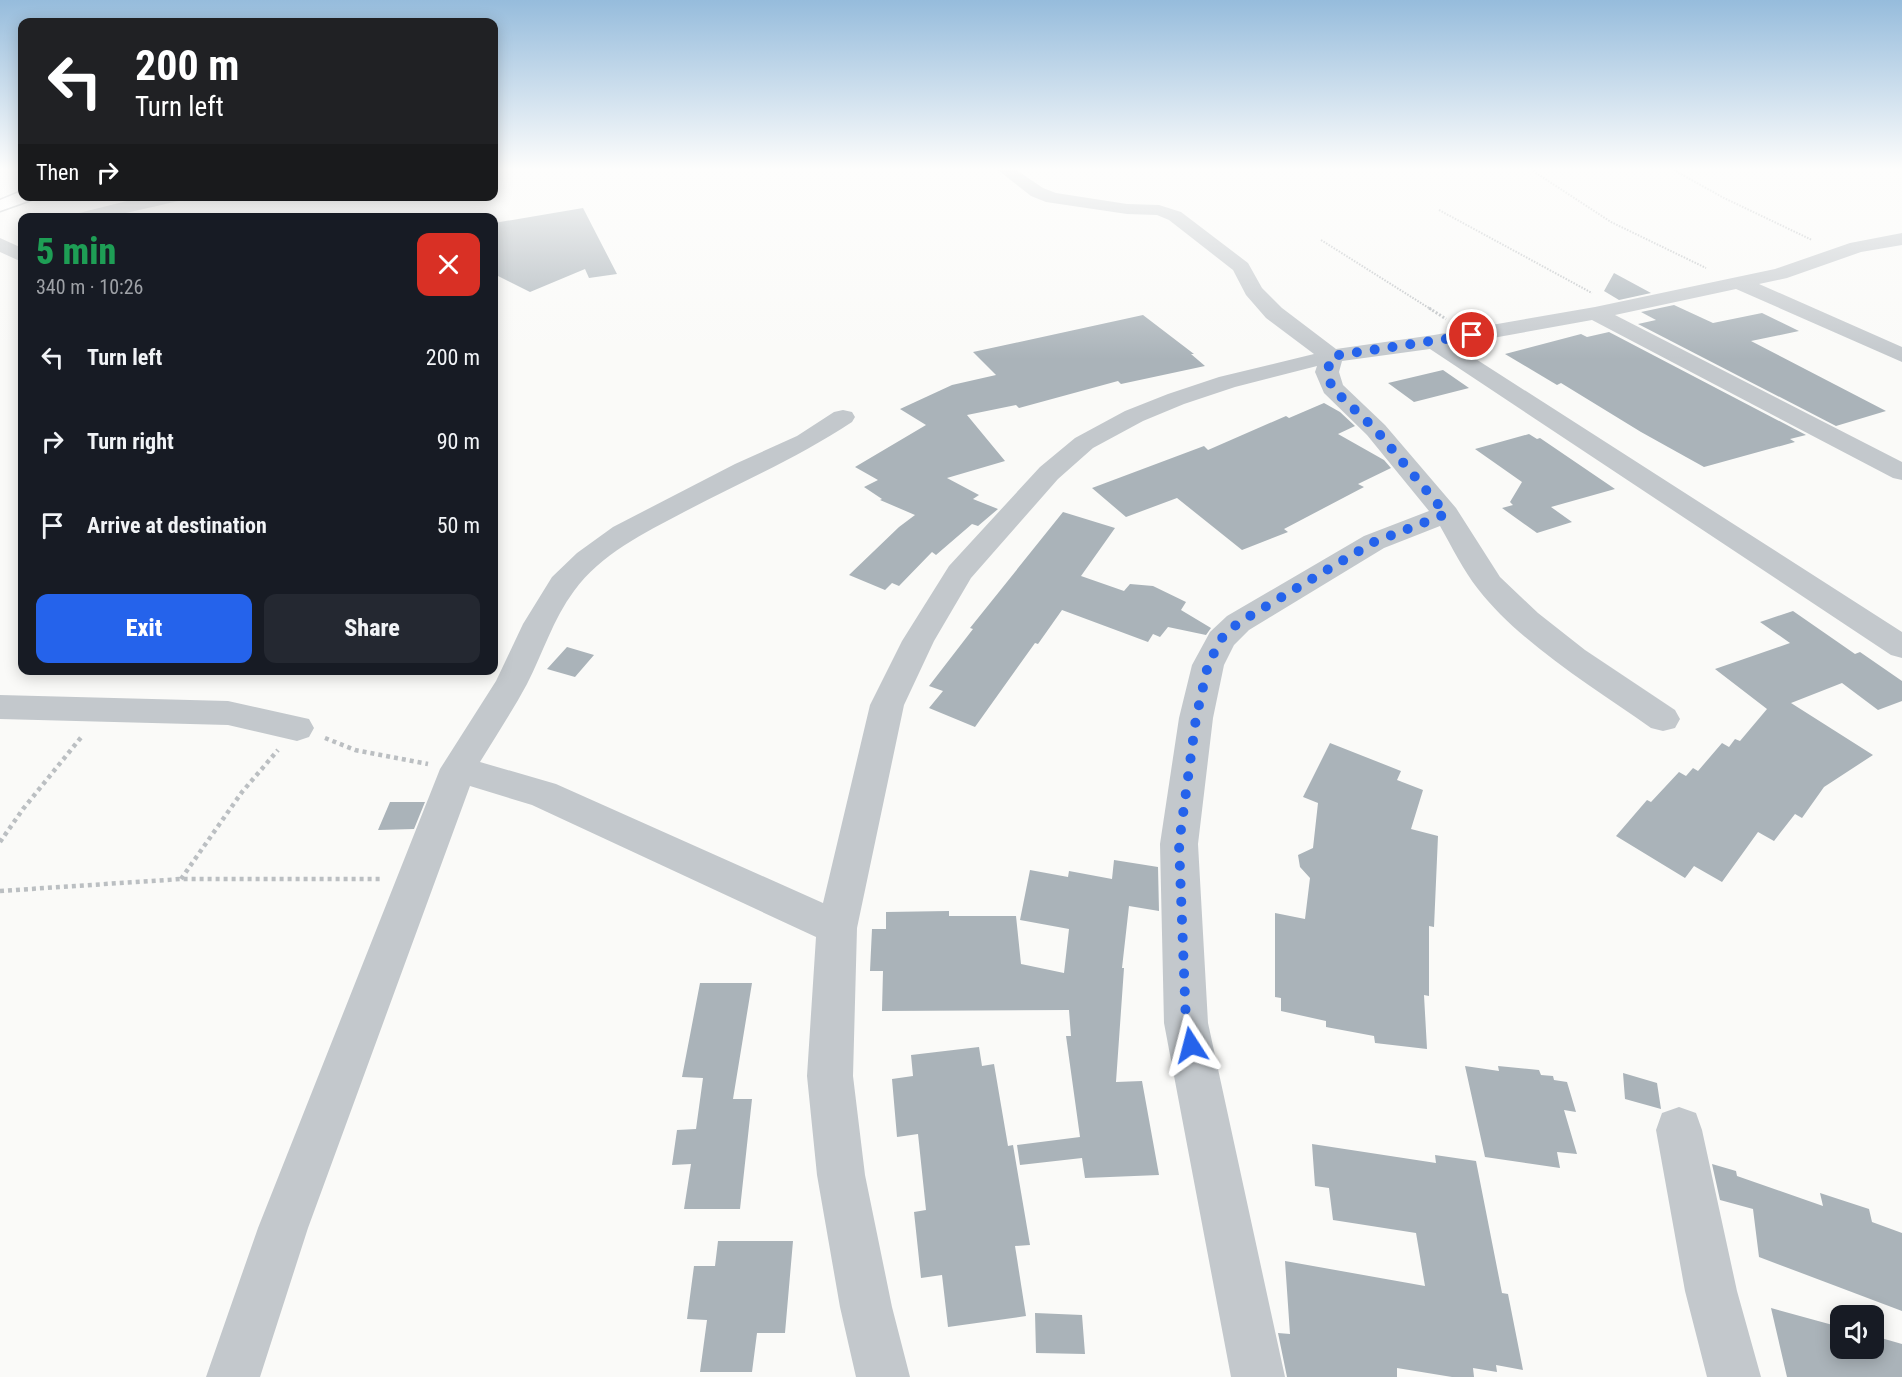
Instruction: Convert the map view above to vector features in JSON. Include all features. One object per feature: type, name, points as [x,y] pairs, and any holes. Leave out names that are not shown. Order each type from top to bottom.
[{"type":"street","points":[[1195,231],[1241,267],[1254,291],[1274,313],[1332,356]]},
{"type":"street","points":[[0,238],[18,234]]},
{"type":"street","points":[[882,1377],[841,1175],[830,1076],[837,928],[886,705],[918,641],[959,573],[1049,473],[1084,443],[1134,416],[1176,399],[1227,382],[1332,356],[1434,342],[1607,310],[1780,274],[1838,253],[1902,239]]},
{"type":"street","points":[[0,244],[18,254]]},
{"type":"street","points":[[1737,282],[1902,355]]},
{"type":"street","points":[[1607,310],[1902,472]]},
{"type":"street","points":[[1434,342],[1902,647]]},
{"type":"street","points":[[1332,356],[1327,372],[1332,388],[1376,430],[1446,514],[1489,583],[1527,620],[1574,658],[1663,719]]},
{"type":"street","points":[[233,1377],[283,1228],[458,769],[511,682],[538,624],[563,584],[587,559],[623,533],[744,470],[806,441],[843,417]]},
{"type":"street","points":[[1258,1377],[1186,1023],[1179,844],[1198,707],[1208,665],[1221,639],[1238,623],[1374,542],[1446,514]]},
{"type":"street","points":[[0,707],[228,713],[297,728]]},
{"type":"street","points":[[458,769],[543,794],[837,928]]},
{"type":"street","points":[[1679,1130],[1712,1291],[1734,1377]]},
{"type":"path","points":[[1475,231],[1607,310]]},
{"type":"path","points":[[1630,231],[1737,282]]},
{"type":"path","points":[[1793,231],[1838,253]]},
{"type":"path","points":[[1321,240],[1472,335]]},
{"type":"path","points":[[0,842],[23,809],[105,710]]},
{"type":"path","points":[[181,879],[242,792],[297,728],[355,750],[458,769]]},
{"type":"path","points":[[0,891],[181,879],[363,878],[415,881]]},
{"type":"building","points":[[498,231],[595,231],[617,274],[589,278],[585,269],[530,292],[498,276]]},
{"type":"building","points":[[1614,273],[1651,293],[1619,300],[1604,291]]},
{"type":"building","points":[[1674,305],[1713,323],[1762,313],[1799,331],[1751,341],[1886,411],[1836,426],[1638,324],[1656,320],[1641,312]]},
{"type":"building","points":[[1143,315],[1194,354],[1191,354],[1205,366],[1121,384],[1118,381],[1019,408],[1016,405],[967,415],[1005,461],[947,478],[979,495],[973,499],[998,509],[978,526],[972,524],[936,555],[932,552],[899,586],[892,583],[885,590],[849,575],[899,527],[915,515],[880,500],[882,499],[864,487],[878,480],[855,467],[926,425],[900,409],[952,385],[996,375],[973,352]]},
{"type":"building","points":[[1609,332],[1806,435],[1790,439],[1795,442],[1704,467],[1561,383],[1557,385],[1505,354],[1581,334],[1587,337]]},
{"type":"building","points":[[1443,370],[1469,388],[1414,402],[1388,383]]},
{"type":"building","points":[[1324,403],[1340,412],[1355,426],[1338,434],[1384,460],[1391,468],[1358,484],[1364,487],[1284,529],[1288,532],[1242,550],[1177,498],[1126,517],[1092,488],[1204,446],[1208,450],[1286,416],[1289,418]]},
{"type":"building","points":[[1529,434],[1537,439],[1540,438],[1615,489],[1551,507],[1572,522],[1537,533],[1502,508],[1513,505],[1510,502],[1522,482],[1475,449]]},
{"type":"building","points":[[1063,512],[1115,528],[1081,576],[1124,591],[1130,584],[1153,586],[1186,602],[1181,610],[1211,628],[1206,635],[1168,627],[1160,637],[1153,634],[1148,642],[1062,610],[1038,644],[1035,643],[975,727],[929,708],[943,691],[929,686],[973,629],[970,628]]},
{"type":"building","points":[[1793,611],[1855,654],[1860,652],[1902,681],[1902,701],[1878,710],[1842,683],[1791,703],[1873,755],[1824,787],[1802,818],[1795,814],[1774,841],[1758,832],[1722,882],[1694,866],[1685,878],[1616,836],[1647,800],[1651,802],[1679,772],[1686,776],[1693,768],[1698,771],[1722,743],[1729,747],[1735,739],[1740,741],[1767,709],[1715,669],[1790,643],[1760,622]]},
{"type":"building","points":[[567,647],[594,655],[575,677],[547,669]]},
{"type":"building","points":[[1330,743],[1401,771],[1397,780],[1423,790],[1411,829],[1438,836],[1434,927],[1429,926],[1429,996],[1424,995],[1427,1049],[1375,1043],[1374,1036],[1326,1027],[1326,1021],[1281,1011],[1281,998],[1275,997],[1275,913],[1305,919],[1310,878],[1300,867],[1298,855],[1313,848],[1318,803],[1303,797]]},
{"type":"building","points":[[390,802],[425,802],[414,829],[378,830]]},
{"type":"building","points":[[1114,860],[1158,867],[1159,911],[1129,906],[1122,968],[1124,968],[1116,1082],[1142,1081],[1159,1175],[1085,1178],[1082,1158],[1020,1165],[1017,1145],[1080,1137],[1066,1036],[1071,1036],[1069,1010],[882,1011],[883,971],[870,971],[872,929],[886,929],[886,912],[949,911],[949,916],[1016,916],[1021,964],[1064,973],[1069,929],[1020,920],[1030,870],[1068,877],[1069,871],[1112,879]]},
{"type":"building","points":[[700,983],[752,983],[733,1099],[752,1099],[740,1209],[684,1209],[691,1164],[672,1165],[677,1130],[696,1129],[703,1078],[682,1077]]},
{"type":"building","points":[[979,1047],[982,1066],[994,1064],[1008,1146],[1013,1145],[1030,1245],[1015,1246],[1026,1316],[948,1327],[942,1275],[921,1278],[914,1212],[926,1210],[918,1134],[897,1137],[892,1079],[913,1076],[911,1055]]},
{"type":"building","points":[[1465,1066],[1499,1071],[1498,1066],[1539,1070],[1541,1075],[1553,1076],[1554,1080],[1567,1082],[1576,1112],[1564,1110],[1577,1154],[1557,1152],[1560,1168],[1485,1157]]},
{"type":"building","points":[[1623,1073],[1657,1083],[1661,1109],[1625,1099]]},
{"type":"building","points":[[1312,1144],[1436,1163],[1435,1155],[1476,1161],[1502,1293],[1508,1294],[1523,1370],[1496,1365],[1497,1372],[1473,1368],[1474,1377],[1452,1377],[1397,1368],[1397,1377],[1287,1377],[1278,1333],[1290,1334],[1285,1261],[1425,1286],[1416,1233],[1333,1220],[1329,1188],[1315,1186]]},
{"type":"building","points":[[1712,1164],[1736,1171],[1737,1176],[1823,1206],[1820,1193],[1869,1209],[1872,1222],[1902,1233],[1902,1311],[1759,1257],[1753,1209],[1720,1200]]},
{"type":"building","points":[[718,1241],[793,1241],[785,1333],[757,1333],[752,1372],[700,1372],[707,1320],[687,1319],[694,1266],[715,1266]]},
{"type":"building","points":[[1771,1308],[1830,1324],[1830,1359],[1884,1359],[1884,1339],[1902,1344],[1902,1377],[1787,1377]]},
{"type":"building","points":[[1035,1313],[1082,1315],[1085,1354],[1036,1353]]},
{"type":"route","points":[[1191,1045],[1186,1023],[1179,844],[1196,718],[1208,665],[1221,639],[1238,623],[1374,542],[1446,514],[1376,430],[1332,388],[1327,372],[1332,356],[1472,335]]}]
